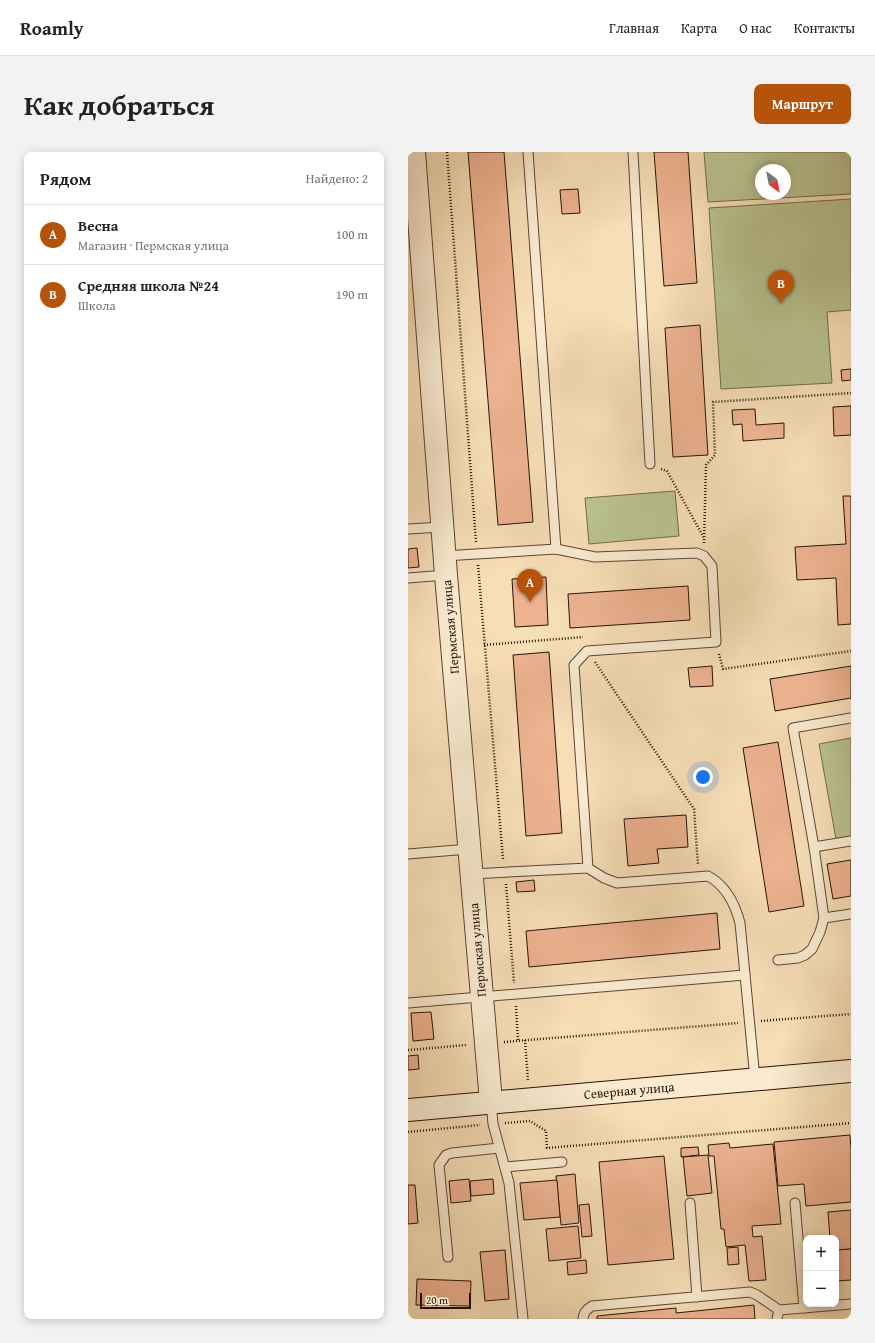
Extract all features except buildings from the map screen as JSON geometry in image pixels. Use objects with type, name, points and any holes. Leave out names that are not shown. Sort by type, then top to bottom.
[{"type":"street","name":"Пермская улица","points":[[412,159],[491,1102]]},
{"type":"street","name":"Северная улица","points":[[408,1110],[851,1071]]},
{"type":"lane","points":[[528,152],[556,549]]},
{"type":"lane","points":[[633,152],[650,464]]},
{"type":"lane","points":[[408,529],[442,527]]},
{"type":"lane","points":[[408,578],[477,554],[556,549],[595,557],[697,553],[704,556],[712,566],[716,642],[587,651],[574,665],[588,868]]},
{"type":"lane","points":[[778,960],[798,958],[805,955],[812,949],[820,932],[824,918],[814,847],[793,728],[851,718]]},
{"type":"lane","points":[[814,847],[851,841]]},
{"type":"lane","points":[[408,851],[469,849]]},
{"type":"lane","points":[[471,874],[588,868],[604,878],[617,883],[708,876],[717,881],[734,906],[740,923],[755,1079]]},
{"type":"lane","points":[[824,918],[851,914]]},
{"type":"lane","points":[[408,1003],[745,975]]},
{"type":"lane","points":[[491,1102],[493,1124],[509,1183],[523,1319]]},
{"type":"lane","points":[[448,1257],[439,1166],[442,1159],[446,1155],[452,1153],[499,1148]]},
{"type":"lane","points":[[505,1168],[562,1162]]},
{"type":"lane","points":[[795,1202],[804,1308]]},
{"type":"lane","points":[[690,1203],[697,1297]]},
{"type":"lane","points":[[583,1319],[587,1309],[592,1306],[750,1292],[757,1295],[778,1315],[804,1308],[851,1304]]},
{"type":"path","points":[[447,152],[477,554],[518,1040]]},
{"type":"path","points":[[704,556],[706,465],[715,455],[712,402],[851,393]]},
{"type":"path","points":[[650,464],[667,471],[704,539]]},
{"type":"path","points":[[581,638],[587,651],[694,809],[699,877]]},
{"type":"path","points":[[716,642],[723,669],[851,651]]},
{"type":"path","points":[[408,1050],[851,1014]]},
{"type":"path","points":[[408,1132],[530,1121],[546,1131],[547,1148],[851,1123]]},
{"type":"green space","points":[[704,152],[851,152],[851,194],[791,197],[791,164],[755,164],[755,199],[708,202]]},
{"type":"green space","points":[[851,199],[851,310],[827,312],[832,383],[721,389],[709,208]]},
{"type":"green space","points":[[675,491],[679,536],[589,544],[585,498]]},
{"type":"green space","points":[[851,738],[851,836],[836,839],[819,744]]},
{"type":"place","name":"Средняя школа №24","points":[[781,303]]},
{"type":"place","name":"Весна","points":[[530,602]]}]
